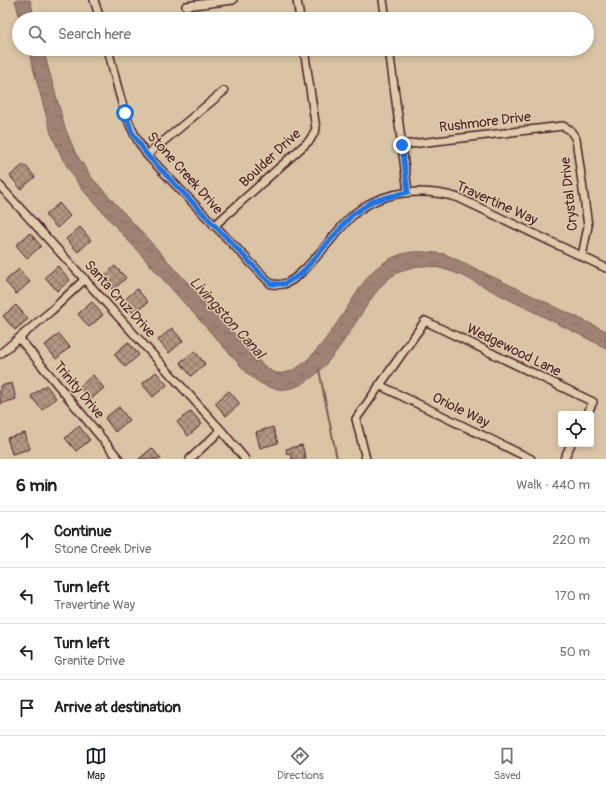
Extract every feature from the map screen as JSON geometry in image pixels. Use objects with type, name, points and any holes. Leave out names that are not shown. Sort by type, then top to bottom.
[{"type":"street","points":[[94,0],[98,12]]},
{"type":"street","points":[[186,6],[233,0]]},
{"type":"street","points":[[297,0],[299,12]]},
{"type":"street","points":[[383,0],[385,12]]},
{"type":"street","name":"Stone Creek Drive","points":[[110,56],[128,122],[132,132],[147,155],[271,284],[284,284]]},
{"type":"street","name":"Boulder Drive","points":[[214,226],[310,140],[316,129],[305,56]]},
{"type":"street","points":[[391,56],[408,192]]},
{"type":"street","points":[[147,155],[224,91]]},
{"type":"street","name":"Rushmore Drive","points":[[402,145],[563,126],[570,130]]},
{"type":"street","name":"Crystal Drive","points":[[570,130],[576,139],[588,226],[582,256]]},
{"type":"street","name":"Santa Cruz Drive","points":[[0,186],[221,430],[245,459]]},
{"type":"street","name":"Travertine Way","points":[[284,284],[301,274],[352,215],[373,201],[408,192],[447,194],[459,198],[606,268]]},
{"type":"street","points":[[0,354],[85,279]]},
{"type":"street","name":"Wedgewood Lane","points":[[379,385],[425,321],[593,402],[588,411]]},
{"type":"street","name":"Trinity Drive","points":[[19,338],[119,459]]},
{"type":"street","points":[[366,459],[356,419],[379,385]]},
{"type":"street","name":"Oriole Way","points":[[379,385],[531,459]]},
{"type":"street","points":[[190,459],[221,430]]},
{"type":"street","points":[[564,459],[570,447]]},
{"type":"water","points":[[15,0],[30,0],[33,12],[18,12]]},
{"type":"water","points":[[30,56],[45,56],[65,128],[76,154],[92,178],[261,363],[273,372],[287,372],[301,365],[315,352],[328,335],[372,272],[391,258],[400,254],[413,252],[445,254],[606,331],[606,348],[466,277],[443,269],[420,266],[401,271],[385,282],[335,353],[320,370],[304,383],[286,389],[263,385],[248,374],[82,189],[63,160],[51,133]]},
{"type":"building","points":[[24,164],[35,177],[21,189],[10,176]]},
{"type":"building","points":[[59,203],[70,216],[57,228],[45,215]]},
{"type":"building","points":[[80,227],[91,240],[78,252],[66,239]]},
{"type":"building","points":[[30,233],[41,246],[27,258],[16,245]]},
{"type":"building","points":[[58,266],[70,280],[57,291],[45,277]]},
{"type":"building","points":[[115,266],[126,278],[113,290],[101,278]]},
{"type":"building","points":[[19,269],[30,282],[16,294],[5,281]]},
{"type":"building","points":[[137,289],[148,302],[134,314],[123,301]]},
{"type":"building","points":[[92,302],[103,315],[89,327],[78,314]]},
{"type":"building","points":[[16,305],[28,319],[15,330],[3,316]]},
{"type":"building","points":[[172,328],[183,341],[169,353],[158,340]]},
{"type":"building","points":[[59,334],[70,347],[56,359],[45,345]]},
{"type":"building","points":[[128,342],[139,355],[125,367],[114,354]]},
{"type":"building","points":[[195,351],[205,364],[191,376],[180,362]]},
{"type":"building","points":[[156,372],[167,385],[153,397],[142,384]]},
{"type":"building","points":[[93,375],[104,388],[90,400],[79,387]]},
{"type":"building","points":[[12,383],[16,399],[0,404],[0,386]]},
{"type":"building","points":[[46,385],[56,398],[42,410],[31,396]]},
{"type":"building","points":[[229,391],[240,404],[226,416],[215,403]]},
{"type":"building","points":[[119,407],[129,420],[115,432],[105,418]]},
{"type":"building","points":[[191,411],[202,424],[188,436],[177,422]]},
{"type":"building","points":[[79,426],[90,440],[76,451],[65,438]]},
{"type":"building","points":[[273,427],[278,443],[260,448],[256,432]]},
{"type":"building","points":[[25,433],[30,449],[12,454],[7,438]]},
{"type":"building","points":[[302,445],[306,459],[292,459],[291,453],[287,454],[286,449]]},
{"type":"building","points":[[152,448],[161,459],[139,459],[146,453]]},
{"type":"waterway","points":[[319,370],[337,459]]},
{"type":"route","points":[[125,113],[132,132],[147,155],[271,284],[284,284],[301,274],[352,215],[373,201],[408,192],[402,145]]},
{"type":"water label","name":"Livingston Canal","points":[[227,318]]}]
